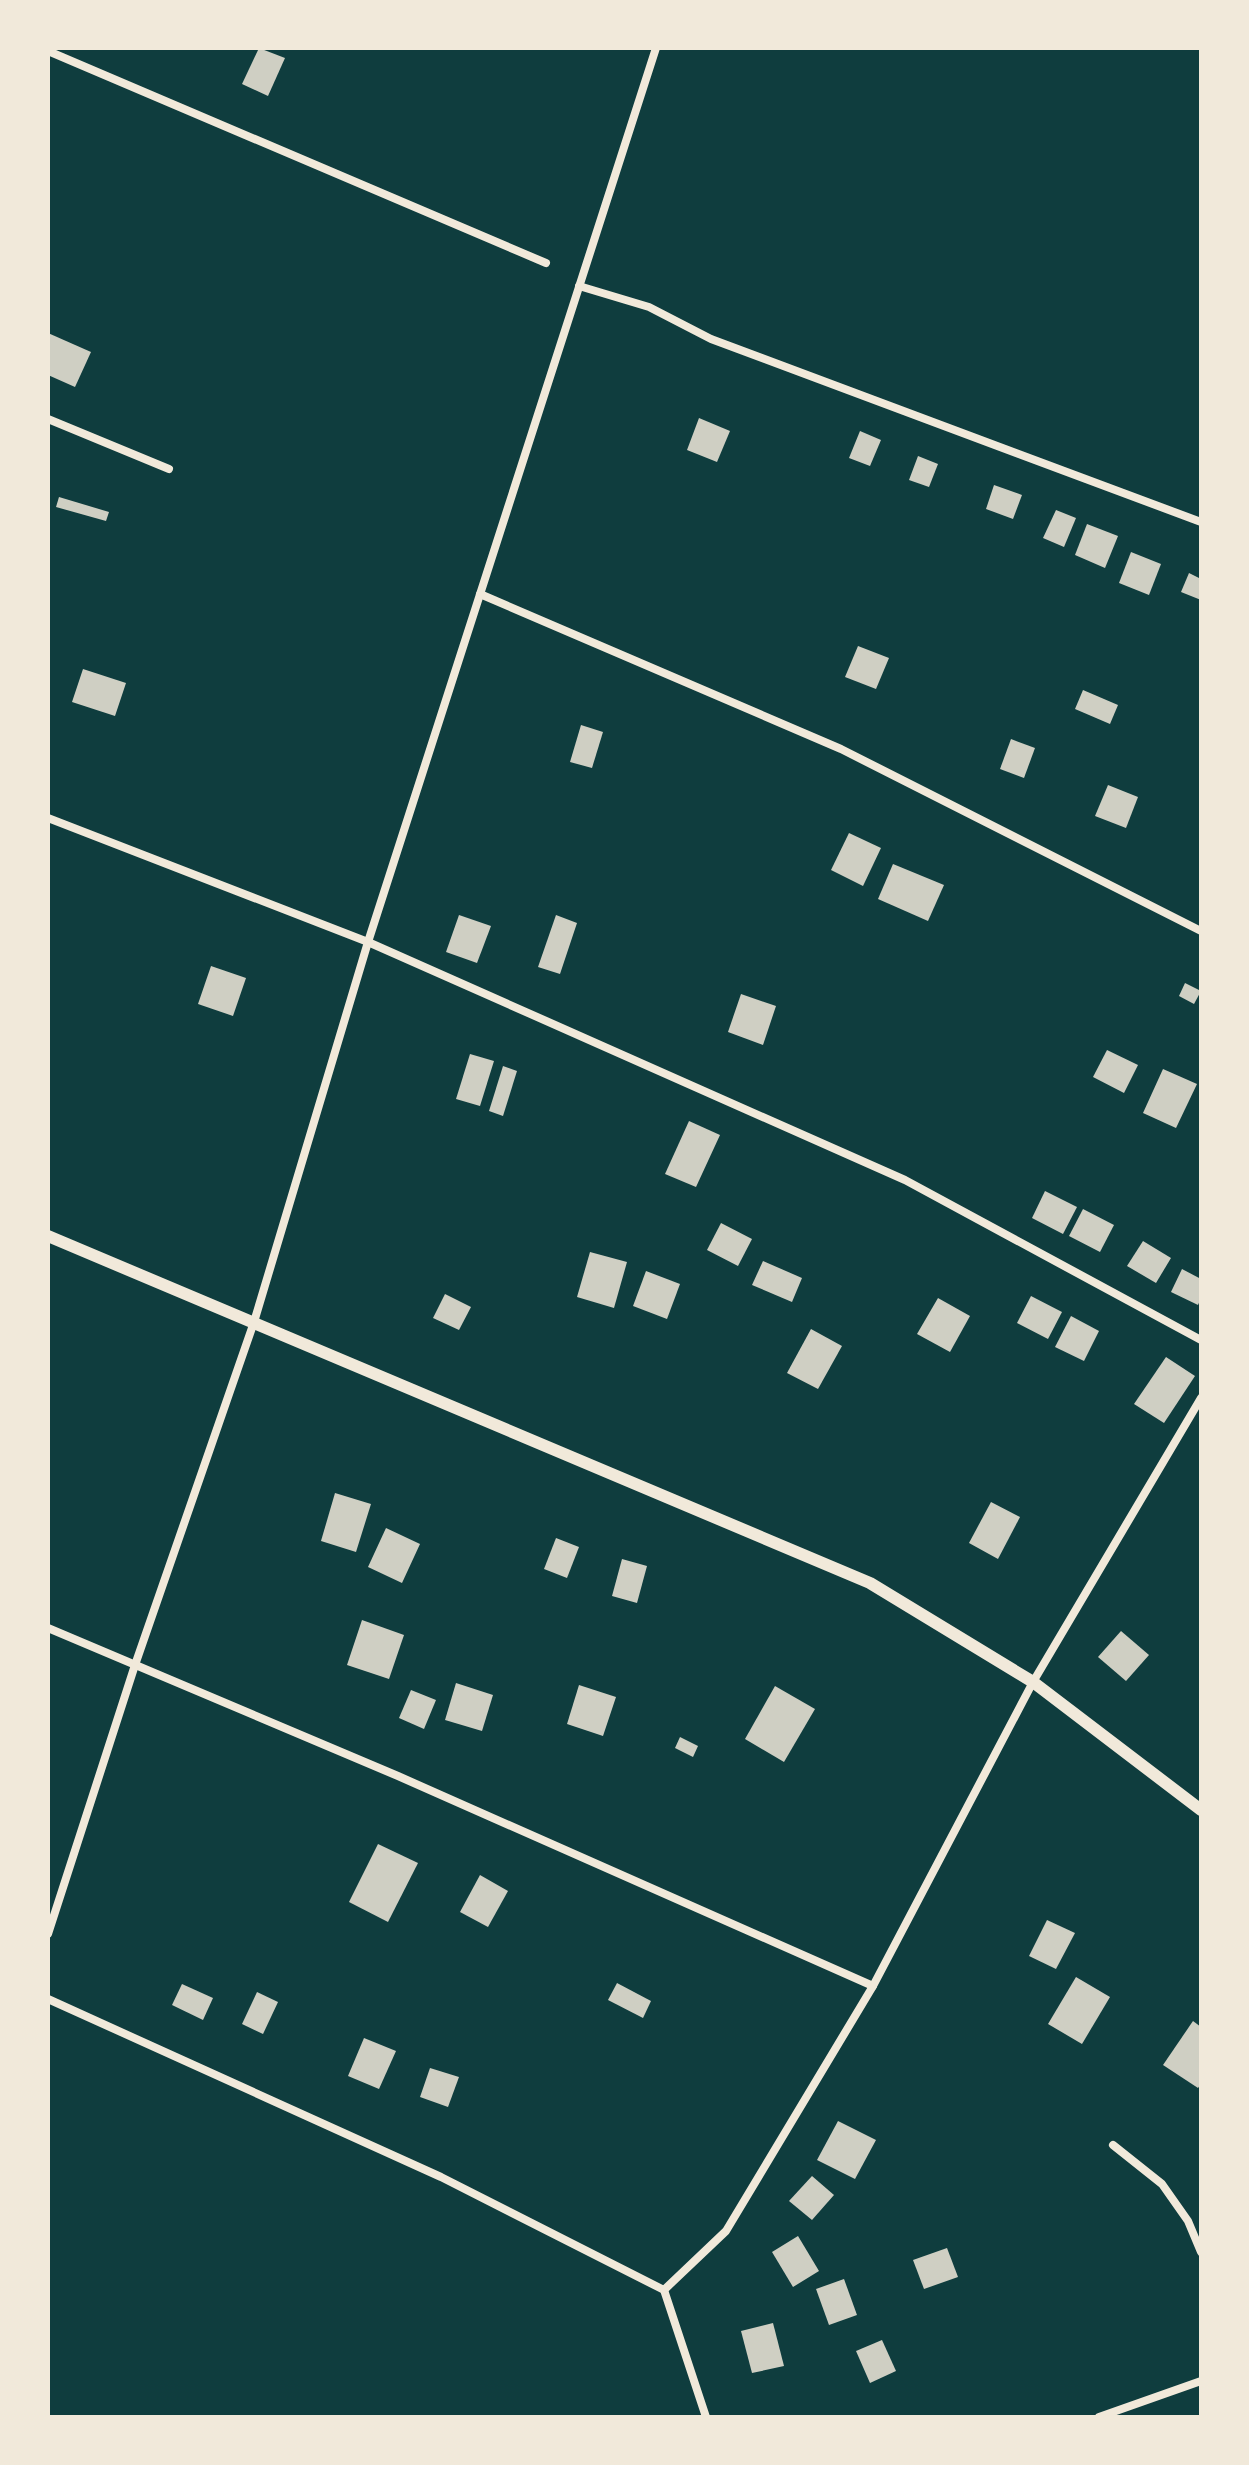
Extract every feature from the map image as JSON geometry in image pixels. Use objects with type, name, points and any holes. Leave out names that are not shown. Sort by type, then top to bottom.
[{"type":"street","points":[[48,1934],[135,1665],[254,1322],[368,942],[656,48]]},
{"type":"street","points":[[48,51],[546,263]]},
{"type":"street","points":[[579,286],[649,307],[711,339],[1201,522]]},
{"type":"street","points":[[48,419],[169,469]]},
{"type":"street","points":[[480,594],[841,749],[1201,931]]},
{"type":"street","points":[[48,818],[368,942],[905,1180],[1201,1340]]},
{"type":"street","points":[[48,1236],[870,1583],[1033,1682],[1201,1810]]},
{"type":"street","points":[[664,2290],[726,2231],[873,1986],[1033,1682],[1201,1398]]},
{"type":"street","points":[[48,1628],[398,1776],[873,1986]]},
{"type":"street","points":[[48,1999],[441,2177],[664,2290],[706,2417]]},
{"type":"street","points":[[1113,2145],[1162,2184],[1188,2221],[1201,2252]]},
{"type":"street","points":[[1099,2417],[1201,2381]]},
{"type":"building","points":[[259,48],[285,58],[268,96],[242,84]]},
{"type":"building","points":[[48,333],[91,352],[75,387],[48,375]]},
{"type":"building","points":[[699,418],[730,431],[717,462],[687,450]]},
{"type":"building","points":[[860,431],[881,440],[870,466],[849,458]]},
{"type":"building","points":[[918,456],[938,464],[929,487],[909,480]]},
{"type":"building","points":[[994,485],[1022,495],[1013,519],[986,509]]},
{"type":"building","points":[[59,497],[109,512],[106,521],[56,507]]},
{"type":"building","points":[[1056,510],[1076,518],[1064,547],[1043,538]]},
{"type":"building","points":[[1087,524],[1118,536],[1105,568],[1075,555]]},
{"type":"building","points":[[1131,552],[1161,564],[1149,595],[1119,583]]},
{"type":"building","points":[[1189,573],[1201,579],[1201,600],[1181,592]]},
{"type":"building","points":[[858,646],[889,658],[876,689],[845,677]]},
{"type":"building","points":[[83,669],[126,683],[115,716],[72,702]]},
{"type":"building","points":[[1083,690],[1118,705],[1110,724],[1075,709]]},
{"type":"building","points":[[581,725],[603,732],[592,768],[570,762]]},
{"type":"building","points":[[1011,739],[1035,748],[1024,778],[1000,769]]},
{"type":"building","points":[[1108,785],[1138,797],[1126,828],[1095,816]]},
{"type":"building","points":[[849,833],[881,848],[863,886],[831,870]]},
{"type":"building","points":[[893,864],[944,885],[928,921],[878,899]]},
{"type":"building","points":[[459,915],[491,926],[477,963],[446,952]]},
{"type":"building","points":[[556,915],[577,923],[560,974],[538,967]]},
{"type":"building","points":[[211,966],[246,978],[233,1016],[198,1004]]},
{"type":"building","points":[[1185,983],[1201,991],[1194,1004],[1179,996]]},
{"type":"building","points":[[741,994],[776,1006],[763,1045],[728,1032]]},
{"type":"building","points":[[1107,1050],[1138,1065],[1124,1093],[1093,1077]]},
{"type":"building","points":[[470,1054],[494,1061],[480,1106],[456,1099]]},
{"type":"building","points":[[503,1066],[517,1071],[503,1116],[489,1111]]},
{"type":"building","points":[[1163,1069],[1197,1084],[1176,1128],[1143,1113]]},
{"type":"building","points":[[689,1121],[720,1135],[696,1187],[665,1174]]},
{"type":"building","points":[[1045,1191],[1077,1207],[1063,1234],[1032,1218]]},
{"type":"building","points":[[1083,1209],[1114,1225],[1100,1252],[1069,1236]]},
{"type":"building","points":[[721,1223],[752,1239],[738,1266],[707,1250]]},
{"type":"building","points":[[1143,1241],[1171,1258],[1156,1283],[1127,1266]]},
{"type":"building","points":[[590,1252],[627,1262],[614,1308],[577,1297]]},
{"type":"building","points":[[763,1261],[802,1278],[792,1302],[752,1285]]},
{"type":"building","points":[[1182,1269],[1201,1279],[1198,1305],[1171,1292]]},
{"type":"building","points":[[646,1271],[680,1284],[667,1319],[633,1306]]},
{"type":"building","points":[[445,1294],[471,1307],[459,1330],[433,1318]]},
{"type":"building","points":[[1031,1296],[1062,1312],[1048,1339],[1017,1323]]},
{"type":"building","points":[[938,1298],[970,1316],[950,1352],[917,1334]]},
{"type":"building","points":[[1071,1316],[1099,1331],[1084,1361],[1055,1347]]},
{"type":"building","points":[[811,1329],[842,1346],[818,1389],[787,1373]]},
{"type":"building","points":[[1166,1357],[1195,1376],[1164,1423],[1134,1404]]},
{"type":"building","points":[[335,1493],[371,1504],[356,1552],[321,1541]]},
{"type":"building","points":[[991,1502],[1020,1517],[998,1559],[969,1543]]},
{"type":"building","points":[[386,1528],[420,1544],[402,1583],[368,1567]]},
{"type":"building","points":[[556,1538],[579,1547],[567,1578],[544,1569]]},
{"type":"building","points":[[622,1559],[647,1566],[637,1603],[612,1596]]},
{"type":"building","points":[[362,1620],[404,1635],[389,1679],[347,1665]]},
{"type":"building","points":[[1121,1631],[1149,1655],[1126,1681],[1098,1657]]},
{"type":"building","points":[[456,1683],[493,1695],[482,1731],[445,1720]]},
{"type":"building","points":[[579,1685],[616,1697],[603,1736],[567,1724]]},
{"type":"building","points":[[775,1686],[815,1709],[784,1762],[745,1739]]},
{"type":"building","points":[[411,1690],[436,1700],[424,1729],[399,1718]]},
{"type":"building","points":[[680,1737],[698,1746],[693,1757],[675,1748]]},
{"type":"building","points":[[378,1844],[418,1863],[388,1922],[349,1902]]},
{"type":"building","points":[[480,1875],[508,1891],[488,1927],[460,1912]]},
{"type":"building","points":[[1047,1920],[1075,1933],[1056,1969],[1029,1956]]},
{"type":"building","points":[[1076,1977],[1110,1997],[1082,2044],[1048,2024]]},
{"type":"building","points":[[617,1983],[651,2001],[643,2018],[608,2000]]},
{"type":"building","points":[[182,1984],[213,1998],[203,2020],[172,2005]]},
{"type":"building","points":[[257,1992],[278,2002],[263,2034],[242,2024]]},
{"type":"building","points":[[1193,2021],[1201,2027],[1201,2084],[1198,2088],[1163,2065]]},
{"type":"building","points":[[364,2038],[396,2051],[379,2089],[348,2076]]},
{"type":"building","points":[[430,2068],[459,2077],[448,2107],[420,2097]]},
{"type":"building","points":[[838,2121],[876,2140],[855,2179],[817,2160]]},
{"type":"building","points":[[812,2176],[834,2195],[812,2220],[789,2201]]},
{"type":"building","points":[[798,2236],[819,2271],[793,2287],[772,2252]]},
{"type":"building","points":[[947,2248],[958,2277],[924,2289],[913,2260]]},
{"type":"building","points":[[844,2279],[857,2315],[829,2325],[816,2289]]},
{"type":"building","points":[[773,2323],[784,2366],[752,2373],[741,2331]]},
{"type":"building","points":[[882,2340],[896,2371],[870,2383],[856,2351]]}]
